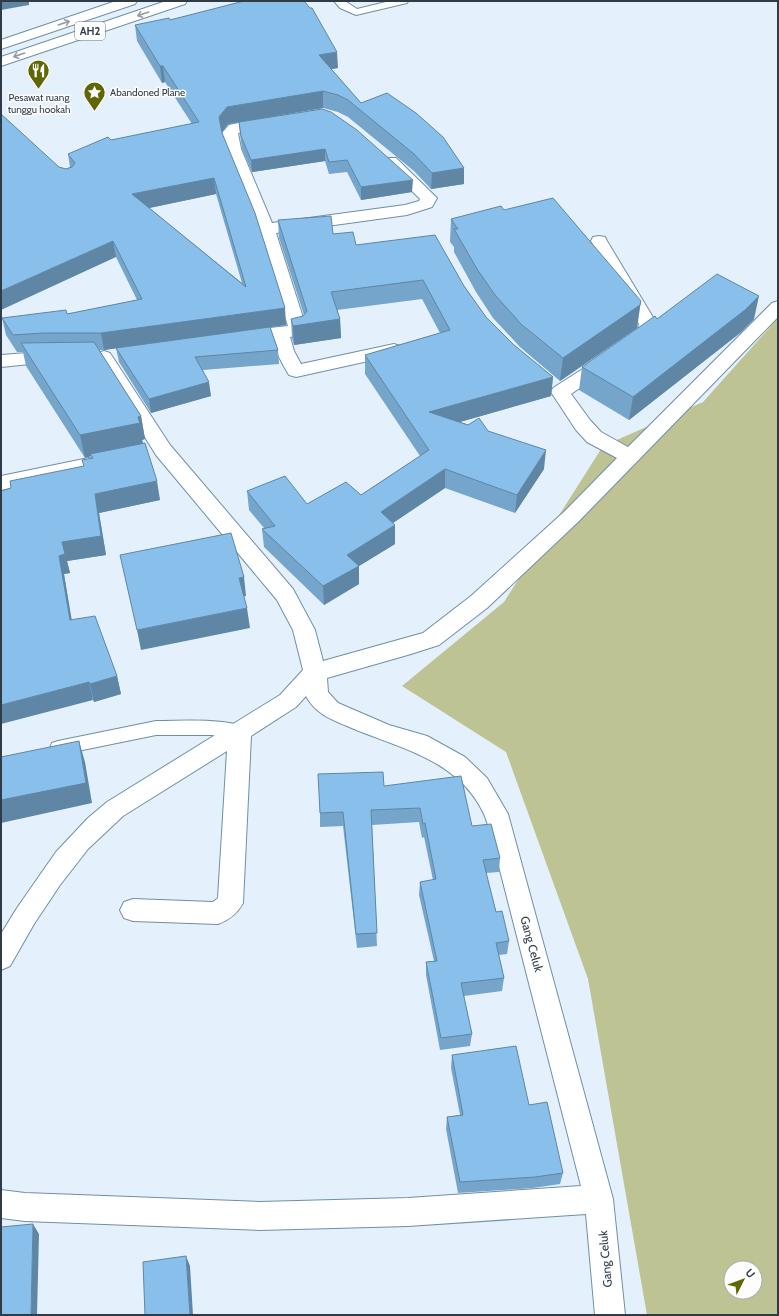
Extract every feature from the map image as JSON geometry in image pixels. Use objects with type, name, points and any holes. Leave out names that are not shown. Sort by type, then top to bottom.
[{"type":"main road","name":"AH2","points":[[1,62],[180,1]]},
{"type":"main road","name":"AH2","points":[[1,44],[123,2]]},
{"type":"main road","points":[[227,339],[298,330],[266,229],[233,149],[230,133],[234,128],[280,120]]},
{"type":"main road","points":[[266,229],[407,210],[426,204],[428,196],[378,151]]},
{"type":"main road","points":[[598,241],[648,324],[647,331],[640,338],[555,388],[594,437],[631,457]]},
{"type":"main road","points":[[1,958],[26,912],[58,866],[91,829],[115,809],[288,701],[315,672],[411,646],[431,639],[479,602],[572,516],[778,307]]},
{"type":"main road","points":[[280,332],[285,351],[296,371],[399,349]]},
{"type":"main road","name":"Gang Celuk","points":[[106,356],[147,453],[285,594],[304,630],[315,672],[317,695],[330,709],[383,732],[419,743],[457,764],[479,785],[496,814],[600,1199],[610,1315]]},
{"type":"main road","points":[[1,361],[69,357]]},
{"type":"main road","points":[[1,483],[147,453]]},
{"type":"main road","points":[[132,910],[218,913],[230,903],[240,732]]},
{"type":"main road","points":[[1,1204],[25,1207],[260,1216],[408,1212],[600,1199]]},
{"type":"lane","points":[[339,1],[344,6],[356,12],[403,1]]},
{"type":"lane","points":[[40,752],[156,728],[212,728],[240,732]]},
{"type":"green space","points":[[778,318],[778,1315],[647,1315],[588,979],[506,752],[402,686],[504,602],[603,446],[703,402]]},
{"type":"building","points":[[244,1],[304,1],[310,8],[312,8],[337,52],[319,55],[361,103],[387,93],[416,113],[443,137],[464,168],[432,173],[414,154],[348,100],[338,95],[323,91],[227,107],[219,117],[222,133],[255,213],[285,308],[101,333],[43,333],[13,335],[2,318],[66,310],[67,314],[142,299],[113,241],[1,291],[1,114],[59,167],[66,169],[72,167],[75,163],[68,154],[108,137],[111,140],[199,122],[163,66],[160,66],[135,25],[169,18],[170,20]],"holes":[[[214,178],[246,287],[132,194]]]},
{"type":"building","points":[[322,109],[331,112],[357,130],[413,180],[361,187],[347,160],[329,162],[325,149],[251,160],[241,136],[239,122]]},
{"type":"building","points":[[553,198],[641,301],[640,305],[563,358],[522,325],[495,295],[477,269],[454,229],[458,229],[451,219],[501,206],[504,210]]},
{"type":"building","points":[[331,216],[333,234],[353,232],[356,245],[435,235],[464,286],[486,317],[514,345],[553,377],[429,412],[468,425],[479,418],[488,431],[546,450],[517,495],[445,469],[381,512],[395,525],[347,555],[359,566],[323,586],[262,529],[275,526],[247,491],[285,476],[307,504],[346,482],[361,495],[429,450],[365,355],[450,330],[423,280],[331,292],[340,319],[293,326],[291,319],[303,316],[307,311],[278,220]]},
{"type":"building","points":[[717,274],[759,296],[745,310],[633,397],[582,367],[655,316],[657,319]]},
{"type":"building","points":[[270,327],[278,350],[195,357],[209,382],[149,399],[116,348]]},
{"type":"building","points":[[94,342],[141,416],[138,417],[140,423],[80,435],[21,343]]},
{"type":"building","points":[[145,443],[157,481],[95,494],[101,536],[62,542],[65,554],[59,556],[70,620],[95,616],[117,676],[90,684],[89,682],[1,705],[1,491],[11,488],[10,481],[84,466],[82,460],[93,458],[90,454]]},
{"type":"building","points":[[231,533],[244,577],[239,578],[247,608],[137,630],[120,555]]},
{"type":"building","points":[[79,741],[86,783],[1,800],[1,757]]},
{"type":"building","points":[[383,772],[384,786],[461,776],[472,826],[491,824],[500,858],[483,860],[496,912],[502,911],[509,941],[496,943],[504,978],[461,983],[472,1034],[441,1038],[426,962],[437,961],[420,882],[436,879],[425,823],[423,824],[420,808],[371,810],[377,933],[356,934],[343,812],[320,813],[318,774]]},
{"type":"building","points":[[516,1046],[529,1105],[547,1102],[563,1173],[535,1177],[460,1182],[447,1117],[463,1115],[452,1055]]},
{"type":"building","points":[[33,1224],[31,1315],[1,1315],[1,1227]]},
{"type":"building","points":[[186,1256],[190,1315],[145,1315],[143,1262]]},
{"type":"place","name":"Pesawat ruang tunggu hookah","points":[[39,90]]},
{"type":"place","name":"Abandoned Plane","points":[[95,112]]}]
